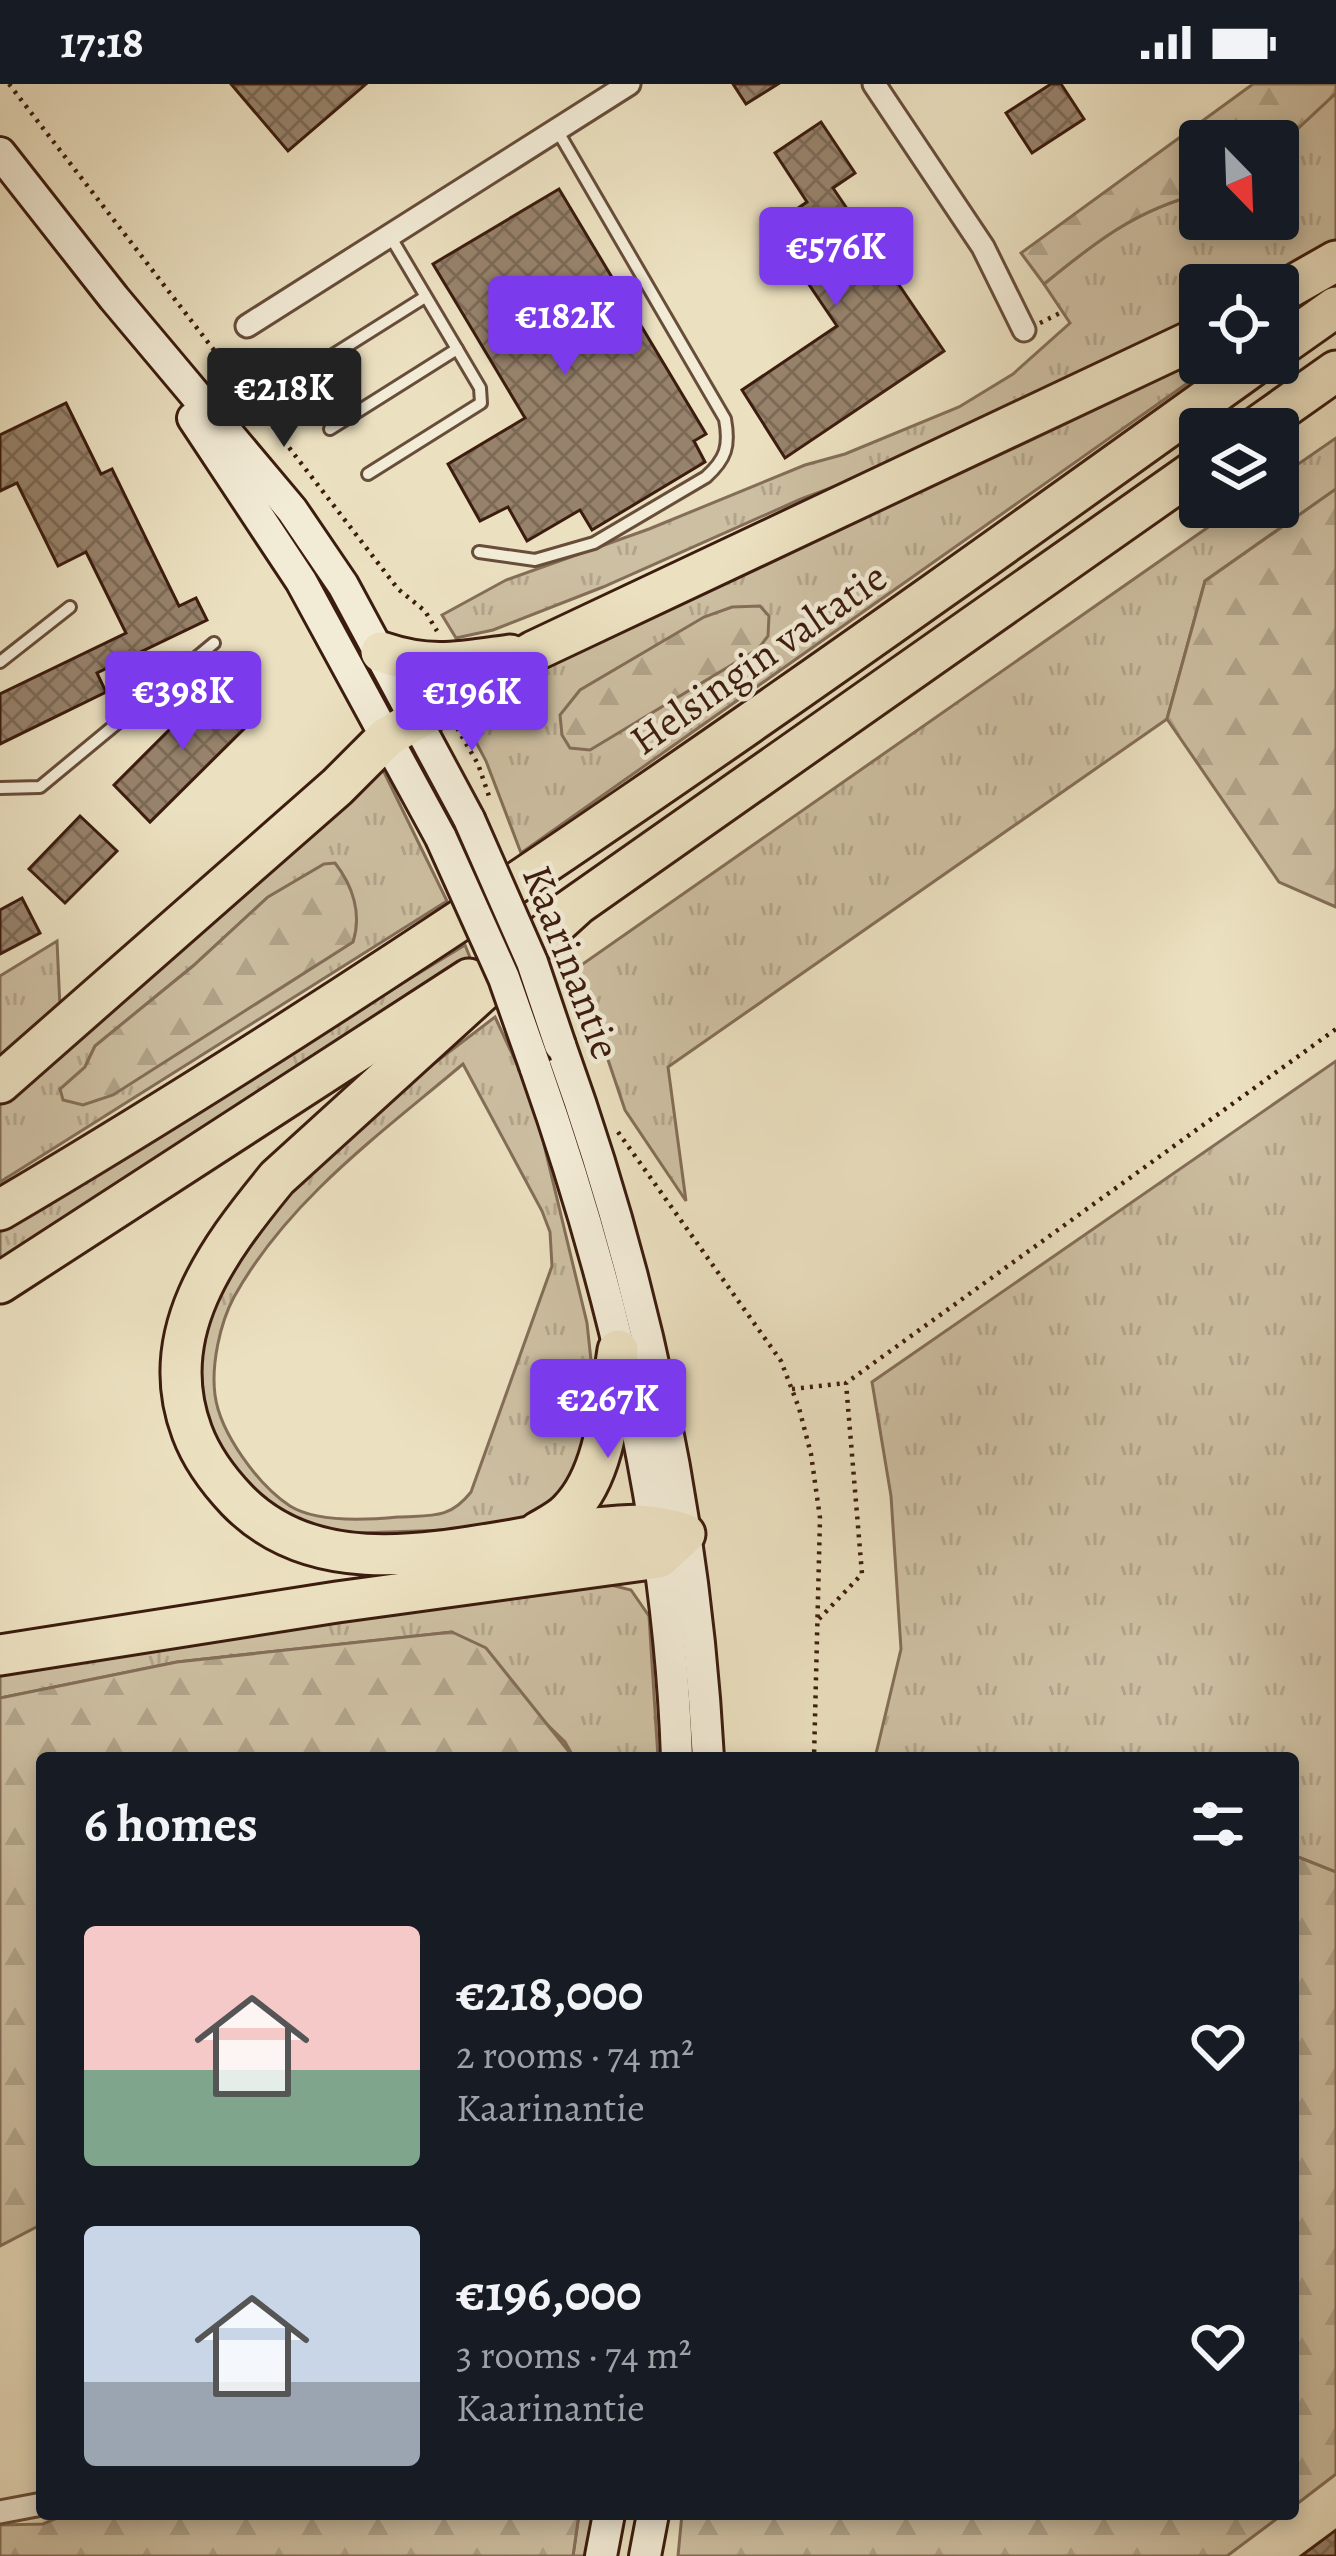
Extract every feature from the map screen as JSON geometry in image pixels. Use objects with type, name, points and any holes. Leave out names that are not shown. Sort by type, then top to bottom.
[{"type":"highway","points":[[1299,282],[1336,261]]},
{"type":"highway","points":[[1299,333],[1336,307]]},
{"type":"highway","points":[[0,1083],[337,787],[421,706],[1179,347]]},
{"type":"highway","points":[[1284,408],[1336,371]]},
{"type":"highway","name":"Helsingin valtatie","points":[[0,1210],[309,1018],[532,872],[1228,384]]},
{"type":"highway","points":[[0,1283],[575,908],[1179,482]]},
{"type":"highway","points":[[381,652],[414,663],[421,706]]},
{"type":"highway","points":[[575,908],[277,1178],[212,1262],[188,1317],[179,1375],[183,1406],[203,1458],[225,1488],[274,1532],[304,1545],[370,1554],[448,1549],[533,1534],[666,1538]]},
{"type":"highway","points":[[533,1534],[567,1515],[594,1467],[618,1351]]},
{"type":"highway","points":[[0,1655],[666,1538]]},
{"type":"main road","name":"Kaarinantie","points":[[0,153],[292,510],[381,652],[421,706],[480,812],[623,1237],[653,1356],[677,1752]]},
{"type":"main road","name":"Kaarinantie","points":[[114,298],[301,581],[421,706],[441,838],[504,978],[591,1242],[705,1693],[708,1752]]},
{"type":"main road","points":[[601,2556],[608,2520]]},
{"type":"main road","points":[[645,2556],[651,2520]]},
{"type":"street","points":[[247,326],[557,130],[603,91],[629,84]]},
{"type":"street","points":[[874,84],[983,247],[1024,330]]},
{"type":"street","points":[[0,2512],[36,2505]]},
{"type":"lane","points":[[479,552],[535,560],[594,543],[706,477],[722,463],[729,441],[724,419],[557,130]]},
{"type":"lane","points":[[368,474],[481,403],[480,388],[390,236]]},
{"type":"lane","points":[[290,382],[425,297]]},
{"type":"lane","points":[[329,428],[458,349]]},
{"type":"lane","points":[[0,662],[70,607]]},
{"type":"lane","points":[[0,788],[40,787],[214,643]]},
{"type":"path","points":[[9,84],[398,589],[431,619],[439,642],[421,706],[478,764],[480,812]]},
{"type":"path","points":[[792,1389],[846,1383],[1336,1029]]},
{"type":"path","points":[[606,1115],[782,1361],[792,1389],[811,1454],[820,1518],[814,1752]]},
{"type":"path","points":[[819,1619],[862,1574],[846,1383]]},
{"type":"green space","points":[[1253,84],[1336,84],[1336,93],[1299,127],[1299,120],[1204,120]]},
{"type":"green space","points":[[1336,93],[1336,246],[1299,267],[1179,264],[1179,332],[941,447],[801,499],[493,630],[456,638],[442,615],[506,580],[959,407],[1013,374],[1070,323],[1044,284],[1117,229],[1156,209],[1179,199],[1179,240],[1299,240],[1299,127]]},
{"type":"green space","points":[[1179,138],[1179,199],[1099,241],[1044,284],[1021,253]]},
{"type":"green space","points":[[1179,359],[1179,384],[1186,384],[521,853],[486,761],[457,706]]},
{"type":"green space","points":[[1336,438],[1336,489],[1299,515],[1299,464]]},
{"type":"green space","points":[[1336,489],[1336,907],[1279,882],[1167,719],[1205,581],[1280,528],[1299,528],[1299,515]]},
{"type":"green space","points":[[1207,528],[1280,528],[1205,581],[1167,719],[668,1067],[686,1201],[625,1110],[577,968]]},
{"type":"green space","points":[[760,606],[769,616],[768,636],[758,649],[590,750],[570,748],[562,735],[560,715],[580,690],[704,617],[732,607]]},
{"type":"green space","points":[[383,770],[447,901],[0,1182],[0,1100]],"holes":[[[268,897],[85,1067],[95,1046]]]},
{"type":"green space","points":[[335,863],[354,901],[353,942],[113,1095],[83,1105],[63,1100],[60,1089],[85,1067],[95,1046],[268,897],[324,864]]},
{"type":"green space","points":[[57,941],[60,1008],[0,1061],[0,976]]},
{"type":"green space","points":[[465,945],[471,960],[0,1260],[0,1229]]},
{"type":"green space","points":[[495,1017],[533,1099],[587,1323],[593,1379],[591,1417],[572,1481],[553,1503],[502,1528],[332,1534],[277,1515],[219,1462],[195,1377],[206,1311],[255,1228],[357,1122]],"holes":[[[463,1064],[550,1232],[552,1266],[471,1492],[463,1501],[430,1516],[342,1519],[301,1511],[265,1485],[242,1457],[218,1410],[216,1358],[234,1297],[308,1199]]]},
{"type":"green space","points":[[1336,1061],[1336,1872],[1299,1857],[1299,1752],[876,1752],[901,1649],[891,1496],[872,1382]]},
{"type":"green space","points":[[611,1585],[631,1590],[649,1616],[658,1752],[571,1752],[452,1632],[177,1662],[0,1698],[0,1674],[332,1619]]},
{"type":"green space","points":[[452,1632],[486,1648],[569,1752],[36,1752],[36,2227],[0,2246],[0,1698],[177,1662]]},
{"type":"green space","points":[[1299,1857],[1336,1872],[1336,2474],[1299,2502]]},
{"type":"green space","points":[[52,2520],[578,2520],[573,2556],[0,2556],[0,2525]]},
{"type":"green space","points":[[578,2520],[595,2520],[590,2556],[573,2556]]},
{"type":"green space","points":[[681,2520],[1275,2520],[1227,2556],[678,2556]]},
{"type":"building","points":[[231,84],[366,84],[288,151]]},
{"type":"building","points":[[733,84],[778,84],[746,104]]},
{"type":"building","points":[[1051,84],[1061,84],[1084,119],[1032,153],[1006,113]]},
{"type":"building","points":[[821,122],[855,173],[833,188],[944,351],[785,458],[742,390],[837,326],[770,227],[807,202],[775,153]]},
{"type":"building","points":[[559,189],[706,434],[694,441],[705,462],[592,530],[580,510],[527,541],[508,507],[480,521],[448,464],[525,418],[433,264]]},
{"type":"building","points":[[66,403],[101,474],[112,469],[179,606],[196,598],[207,620],[97,673],[106,692],[0,744],[0,694],[126,633],[86,552],[58,566],[17,483],[0,491],[0,435]]},
{"type":"building","points":[[215,684],[252,721],[150,822],[114,785]]},
{"type":"building","points":[[80,816],[117,851],[65,903],[29,869]]},
{"type":"building","points":[[22,898],[40,933],[0,954],[0,910]]},
{"type":"building","points":[[1336,2530],[1336,2556],[1301,2556]]}]
